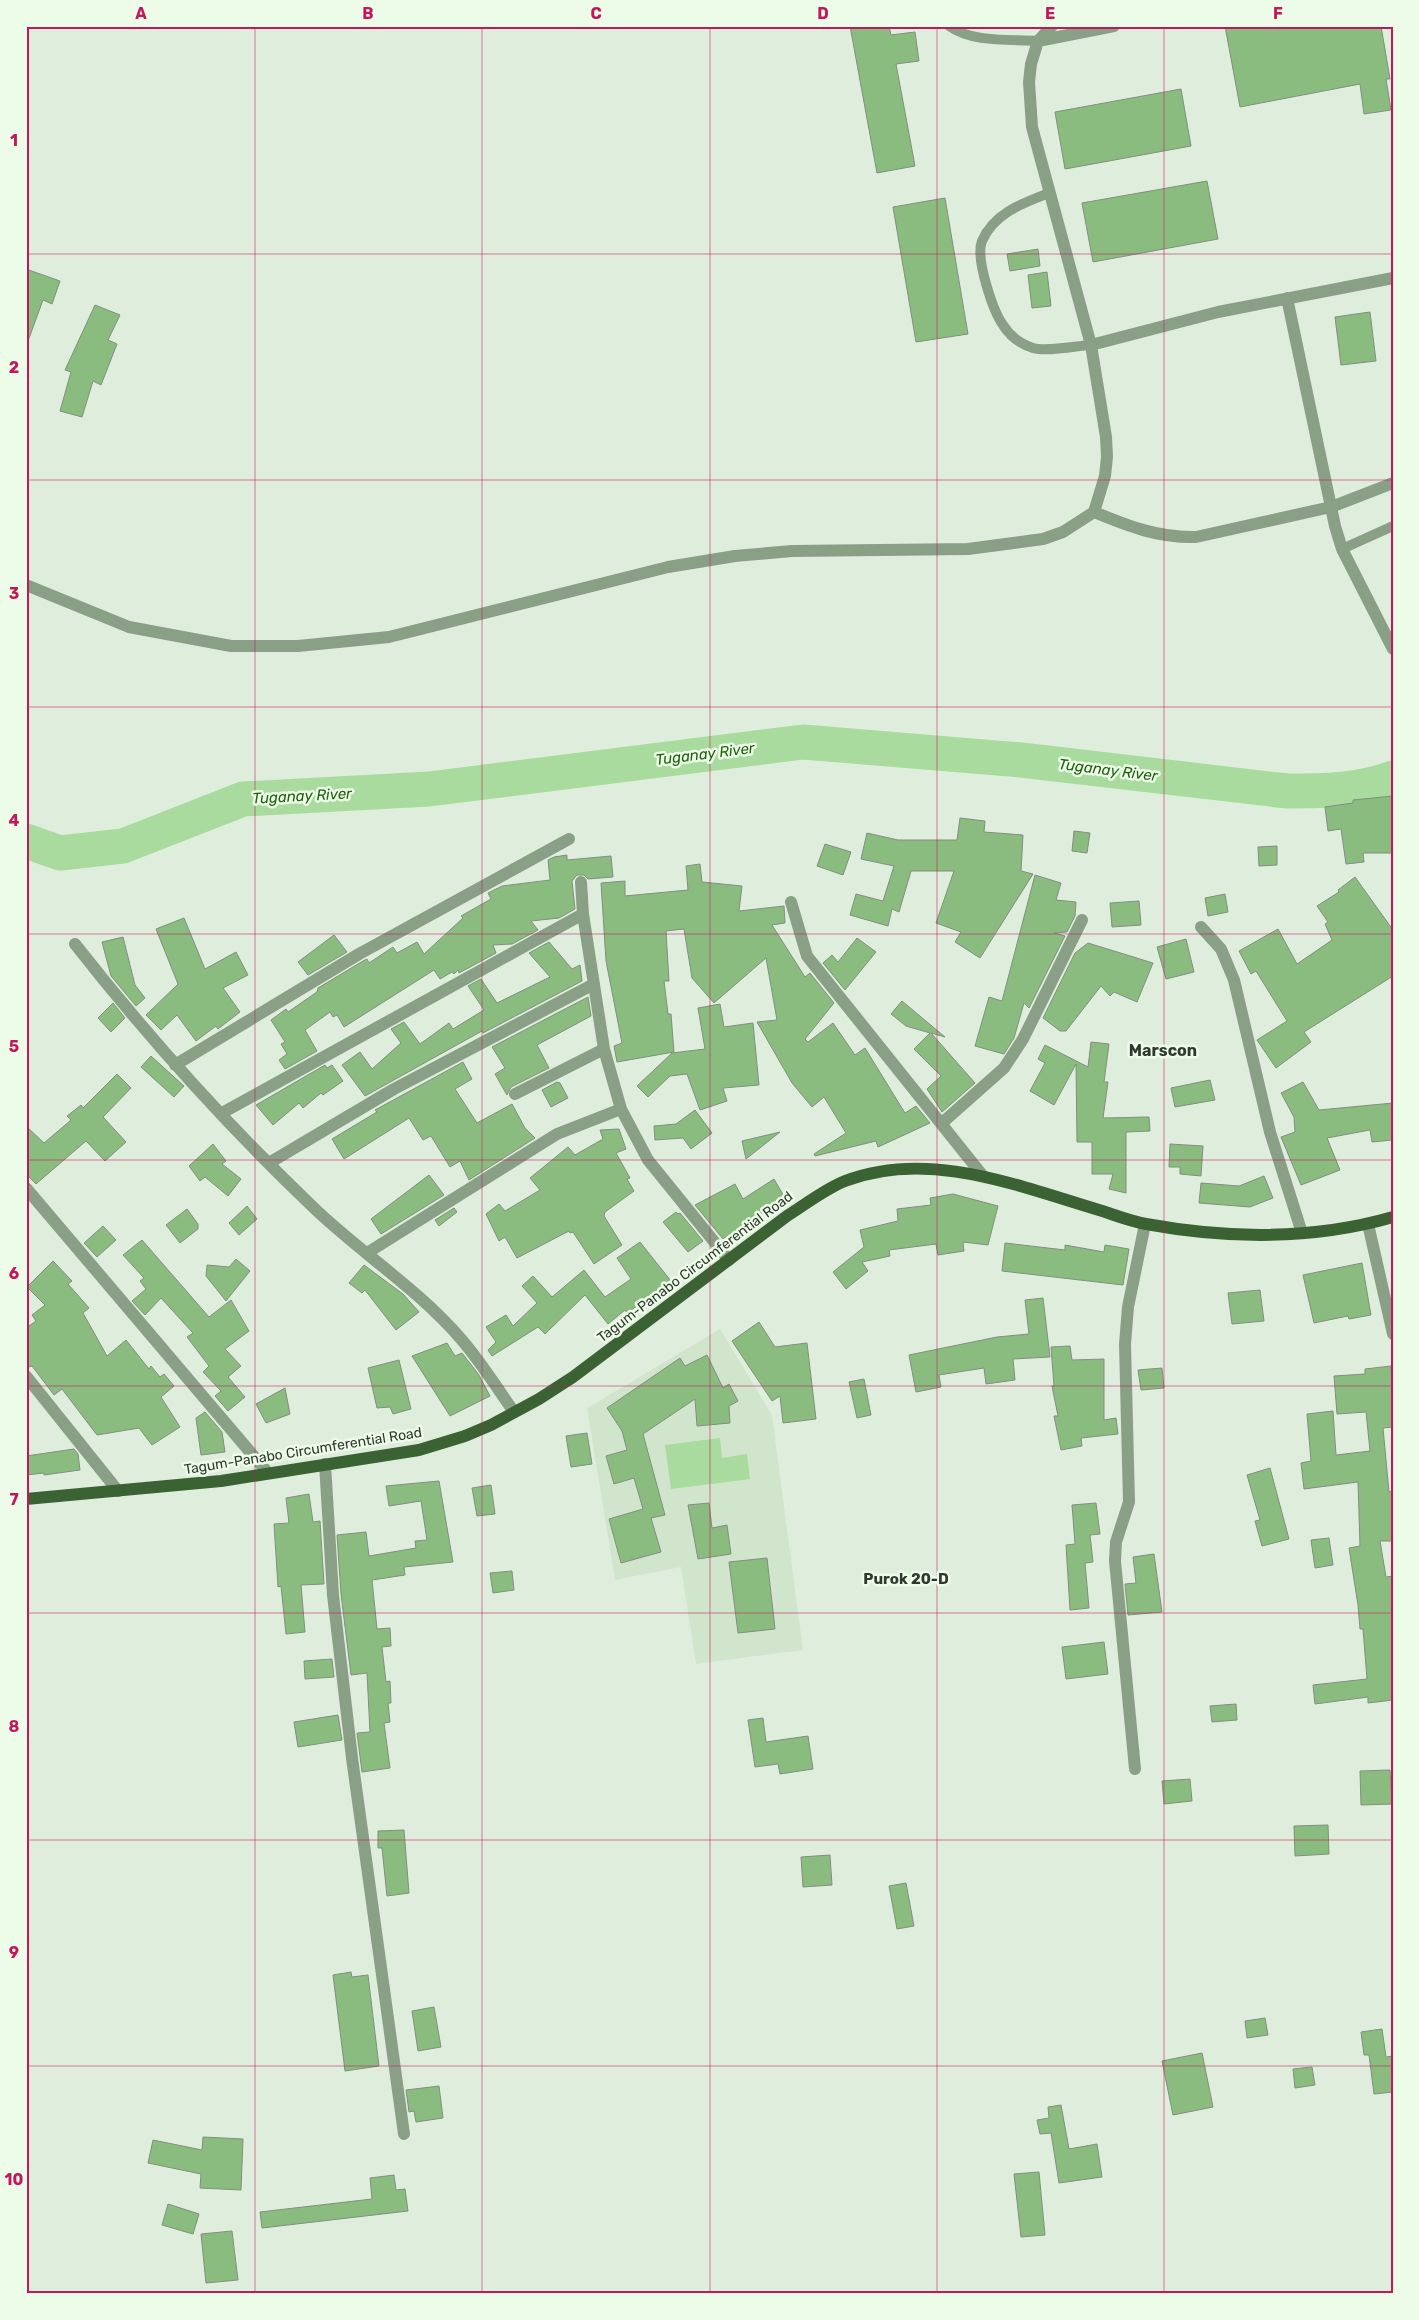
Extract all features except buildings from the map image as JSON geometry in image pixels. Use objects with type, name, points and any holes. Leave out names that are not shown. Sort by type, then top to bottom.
[{"type":"main road","name":"Tagum-Panabo Circumferential Road","points":[[26,1499],[222,1481],[419,1450],[465,1436],[514,1412],[572,1378],[787,1216],[845,1182],[878,1173],[908,1169],[983,1176],[1145,1224],[1220,1234],[1255,1236],[1302,1233],[1368,1224],[1393,1217]]},
{"type":"street","points":[[26,585],[129,627],[230,646],[298,646],[389,637],[668,566],[735,556],[792,552],[968,549],[1025,542],[1063,532],[1094,512],[1105,476],[1107,457],[1106,437],[1091,346],[1032,127],[1030,106],[1031,64],[1038,41],[1052,26]]},
{"type":"street","points":[[1038,41],[1114,26]]},
{"type":"street","points":[[1091,346],[1218,312],[1393,278]]},
{"type":"street","points":[[1287,298],[1331,507],[1342,549],[1393,649]]},
{"type":"street","points":[[1094,512],[1151,534],[1186,538],[1232,530],[1331,507],[1393,483]]},
{"type":"street","points":[[174,1065],[359,954],[569,839]]},
{"type":"street","points":[[581,882],[583,914],[604,1050],[620,1108],[648,1160],[729,1260]]},
{"type":"street","points":[[792,902],[807,956],[983,1176]]},
{"type":"street","points":[[222,1113],[583,914]]},
{"type":"street","points":[[942,1123],[1004,1068],[1023,1039],[1082,920]]},
{"type":"street","points":[[1201,927],[1221,949],[1234,980],[1270,1132],[1302,1233]]},
{"type":"street","points":[[75,944],[174,1065],[269,1163],[315,1209],[418,1296],[461,1338],[514,1412]]},
{"type":"street","points":[[269,1163],[394,1089],[594,984]]},
{"type":"street","points":[[515,1094],[604,1050]]},
{"type":"street","points":[[367,1253],[557,1134],[620,1108]]},
{"type":"street","points":[[26,1188],[268,1473]]},
{"type":"street","points":[[1135,1769],[1116,1561],[1116,1542],[1129,1502],[1125,1344],[1128,1307],[1145,1224]]},
{"type":"street","points":[[1368,1224],[1393,1334]]},
{"type":"street","points":[[26,1376],[118,1491]]},
{"type":"street","points":[[325,1464],[332,1595],[404,2134]]},
{"type":"lane","points":[[949,26],[960,34],[980,38],[1038,41]]},
{"type":"lane","points":[[1049,192],[1015,207],[996,220],[981,242],[981,272],[1002,324],[1018,342],[1035,348],[1091,346]]},
{"type":"lane","points":[[1342,549],[1393,526]]},
{"type":"shaded area","points":[[720,1329],[772,1415],[803,1650],[696,1664],[681,1567],[615,1580],[587,1408]]},
{"type":"shaded area","points":[[720,1438],[722,1458],[747,1454],[750,1479],[671,1489],[665,1445]]},
{"type":"waterway","name":"Tuganay River","points":[[26,841],[60,853],[123,846],[243,799],[429,789],[803,742],[1021,760],[1287,791],[1354,788],[1393,778]]},
{"type":"district","name":"Marscon","points":[[1163,1050]]},
{"type":"district","name":"Purok 20-D","points":[[906,1579]]}]
